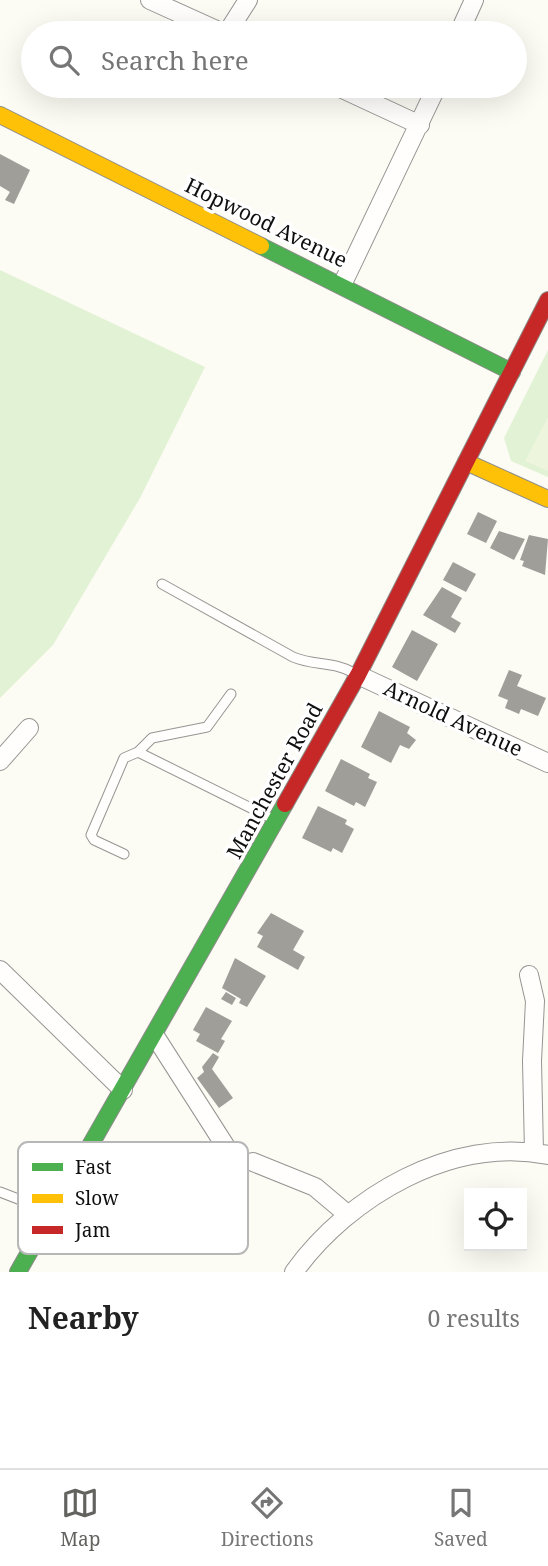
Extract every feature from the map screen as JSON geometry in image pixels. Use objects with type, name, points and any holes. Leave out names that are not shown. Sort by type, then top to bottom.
[{"type":"main road","name":"Hopwood Avenue","points":[[0,115],[512,372]]},
{"type":"main road","name":"Manchester Road","points":[[92,1142],[155,1036],[358,675],[548,299]]},
{"type":"main road","points":[[466,462],[548,499]]},
{"type":"main road","name":"Manchester Road","points":[[18,1272],[28,1254]]},
{"type":"street","points":[[150,0],[198,21]]},
{"type":"street","points":[[233,21],[248,0]]},
{"type":"street","points":[[464,21],[474,0]]},
{"type":"street","points":[[362,98],[420,125]]},
{"type":"street","points":[[342,285],[432,98]]},
{"type":"street","name":"Arnold Avenue","points":[[358,675],[548,763]]},
{"type":"street","points":[[0,761],[29,728]]},
{"type":"street","points":[[0,970],[123,1090]]},
{"type":"street","points":[[294,1272],[347,1214],[404,1180],[438,1165],[474,1155],[541,1154],[532,1061],[541,1001],[529,975]]},
{"type":"street","points":[[155,1036],[223,1142]]},
{"type":"street","points":[[286,1175],[293,1158]]},
{"type":"street","points":[[253,1162],[315,1187],[347,1214]]},
{"type":"lane","points":[[162,584],[293,657],[304,662],[335,664],[358,675]]},
{"type":"lane","points":[[124,854],[94,840],[91,835],[124,758],[138,752],[152,738],[160,735],[207,727],[231,694]]},
{"type":"lane","points":[[138,752],[276,821]]},
{"type":"lane","points":[[248,1159],[253,1162]]},
{"type":"lane","points":[[0,1192],[18,1199]]},
{"type":"green space","points":[[0,270],[205,367],[140,498],[53,645],[0,698]]},
{"type":"green space","points":[[548,350],[548,477],[511,461],[504,438]]},
{"type":"green space","points":[[548,417],[548,471],[525,461]]},
{"type":"building","points":[[0,154],[30,170],[14,204],[5,200],[10,192],[0,186]]},
{"type":"building","points":[[478,512],[497,521],[486,543],[467,534]]},
{"type":"building","points":[[499,531],[525,539],[514,560],[490,548]]},
{"type":"building","points":[[529,535],[548,539],[545,575],[522,566],[524,561],[520,560]]},
{"type":"building","points":[[453,562],[476,574],[466,592],[443,580]]},
{"type":"building","points":[[442,587],[462,598],[451,617],[461,623],[455,633],[423,615]]},
{"type":"building","points":[[412,630],[438,644],[417,681],[392,667]]},
{"type":"building","points":[[509,670],[522,675],[517,686],[546,698],[538,716],[521,709],[519,714],[505,708],[508,700],[498,696]]},
{"type":"building","points":[[379,711],[410,727],[407,733],[416,740],[409,749],[400,745],[391,763],[361,747]]},
{"type":"building","points":[[341,759],[370,774],[368,778],[377,782],[365,807],[356,802],[354,806],[325,791]]},
{"type":"building","points":[[318,806],[347,820],[345,824],[354,829],[342,853],[333,848],[331,852],[302,838]]},
{"type":"building","points":[[271,913],[304,931],[293,950],[305,957],[298,970],[257,947],[263,936],[257,933]]},
{"type":"building","points":[[235,958],[266,976],[247,1007],[239,1003],[241,999],[222,988]]},
{"type":"building","points":[[226,992],[236,998],[232,1005],[221,999]]},
{"type":"building","points":[[206,1007],[232,1021],[221,1039],[225,1041],[218,1053],[196,1041],[200,1034],[193,1030]]},
{"type":"building","points":[[213,1053],[219,1057],[212,1069],[233,1098],[219,1108],[197,1078],[204,1072],[202,1067]]},
{"type":"traffic: fast","points":[[261,246],[512,372]]},
{"type":"traffic: fast","points":[[92,1142],[285,804]]},
{"type":"traffic: fast","points":[[18,1272],[28,1254]]},
{"type":"traffic: slow","points":[[0,115],[261,246]]},
{"type":"traffic: slow","points":[[466,462],[548,499]]},
{"type":"traffic: jam","points":[[285,804],[358,675],[548,300]]}]
